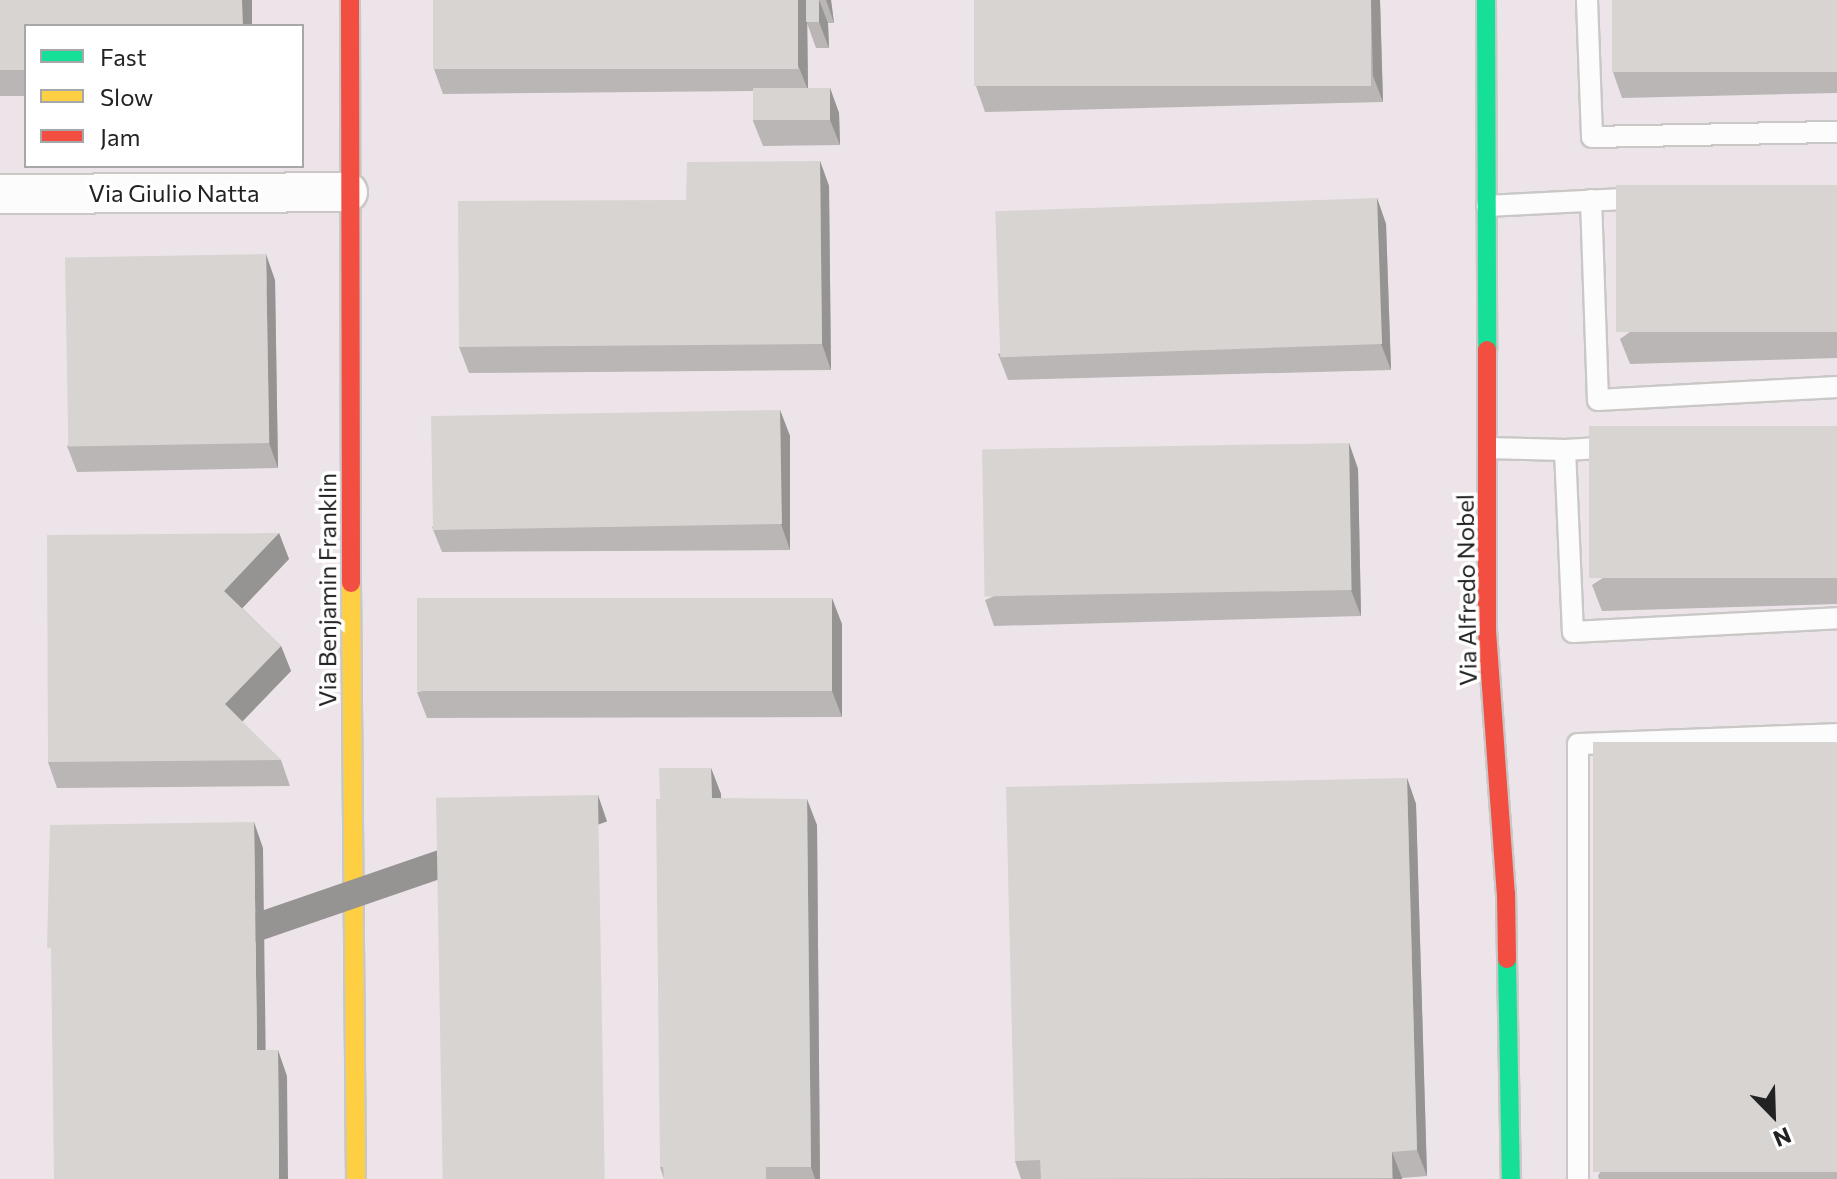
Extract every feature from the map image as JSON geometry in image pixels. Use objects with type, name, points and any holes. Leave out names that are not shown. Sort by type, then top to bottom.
[{"type":"street","name":"Via Benjamin Franklin","points":[[350,0],[348,192],[356,1179]]},
{"type":"street","name":"Via Alfredo Nobel","points":[[1486,0],[1487,631],[1506,893],[1511,1179]]},
{"type":"street","name":"Via Giulio Natta","points":[[0,194],[348,192]]},
{"type":"lane","points":[[1587,0],[1592,137],[1837,132]]},
{"type":"lane","points":[[1487,206],[1668,197]]},
{"type":"lane","points":[[1591,200],[1598,400],[1837,387]]},
{"type":"lane","points":[[1488,448],[1565,450],[1640,445]]},
{"type":"lane","points":[[1565,450],[1573,632],[1837,618]]},
{"type":"lane","points":[[1578,1179],[1578,744],[1837,734]]},
{"type":"shaded area","points":[[0,0],[1837,0],[1837,1179],[0,1179]]},
{"type":"building","points":[[0,0],[242,0],[243,24],[24,24],[24,70],[0,70]]},
{"type":"building","points":[[433,0],[798,0],[798,69],[433,69]]},
{"type":"building","points":[[806,0],[819,0],[819,22],[806,22]]},
{"type":"building","points":[[974,0],[1371,0],[1371,86],[974,86]]},
{"type":"building","points":[[1612,0],[1837,0],[1837,72],[1612,72]]},
{"type":"building","points":[[753,88],[830,88],[830,120],[753,120]]},
{"type":"building","points":[[820,161],[822,344],[459,347],[458,201],[686,200],[687,162]]},
{"type":"building","points":[[1616,185],[1837,185],[1837,332],[1616,332]]},
{"type":"building","points":[[1377,198],[1382,344],[1000,357],[995,211]]},
{"type":"building","points":[[266,254],[269,443],[68,446],[65,258]]},
{"type":"building","points":[[780,410],[782,524],[433,530],[431,416]]},
{"type":"building","points":[[1589,426],[1837,426],[1837,578],[1589,578]]},
{"type":"building","points":[[1349,443],[1352,590],[985,596],[982,449]]},
{"type":"building","points":[[279,533],[224,591],[281,646],[225,704],[281,760],[48,762],[47,535]]},
{"type":"building","points":[[417,598],[832,598],[832,691],[417,691]]},
{"type":"building","points":[[1593,742],[1837,742],[1837,1172],[1593,1172]]},
{"type":"building","points":[[659,768],[711,768],[712,798],[807,799],[811,1167],[766,1167],[766,1179],[664,1179],[663,1167],[660,1167],[656,799],[660,799]]},
{"type":"building","points":[[1407,778],[1417,1150],[1392,1152],[1392,1178],[1041,1179],[1040,1160],[1015,1161],[1006,787]]},
{"type":"building","points":[[598,795],[605,1179],[443,1179],[436,798]]},
{"type":"building","points":[[254,822],[257,1050],[278,1050],[279,1179],[54,1179],[51,948],[47,948],[50,825]]},
{"type":"traffic: fast","points":[[1486,0],[1487,350]]},
{"type":"traffic: fast","points":[[1507,959],[1511,1179]]},
{"type":"traffic: slow","points":[[351,583],[356,1179]]},
{"type":"traffic: jam","points":[[350,0],[351,583]]},
{"type":"traffic: jam","points":[[1487,350],[1487,631],[1506,893],[1507,959]]}]
